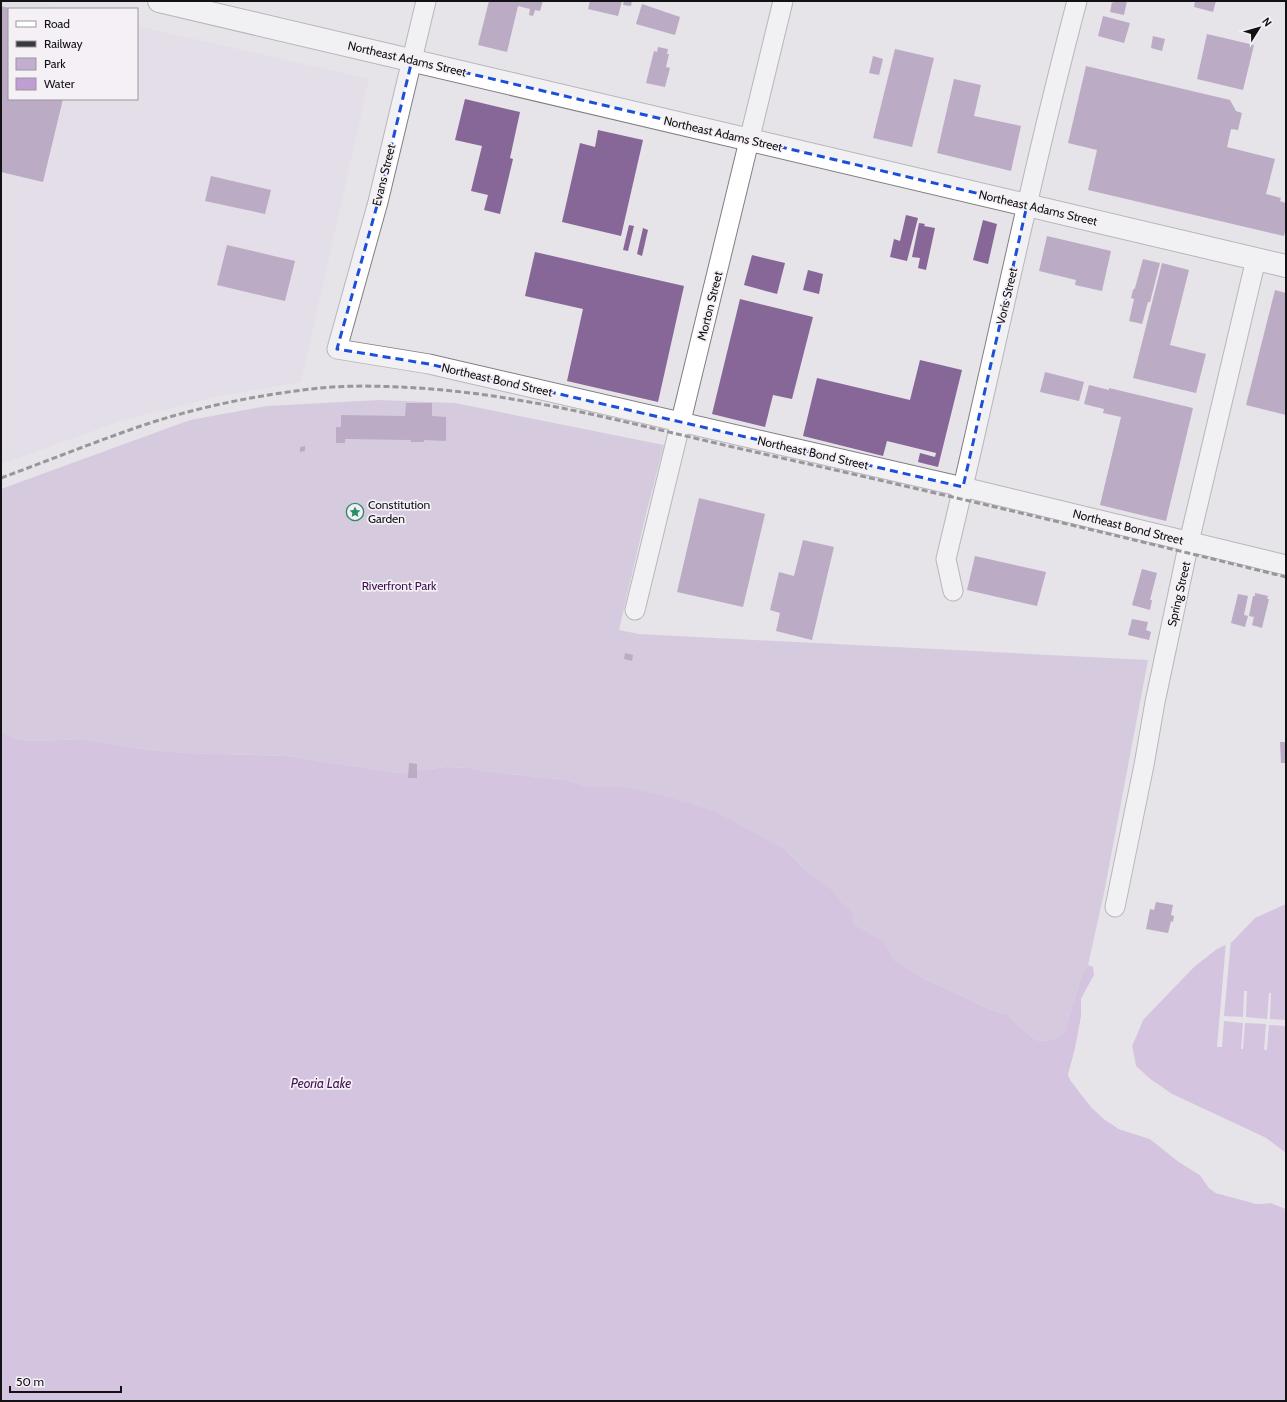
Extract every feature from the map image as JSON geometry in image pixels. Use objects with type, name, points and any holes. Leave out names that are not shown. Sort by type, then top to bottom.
[{"type":"main road","name":"Northeast Adams Street","points":[[159,1],[1286,266]]},
{"type":"street","name":"Evans Street","points":[[337,349],[378,202],[426,1]]},
{"type":"street","name":"Morton Street","points":[[635,610],[682,423],[783,1]]},
{"type":"street","name":"Voris Street","points":[[953,591],[946,559],[1027,205],[1077,1]]},
{"type":"street","name":"Spring Street","points":[[1115,907],[1144,765],[1155,702],[1189,542],[1256,259]]},
{"type":"street","name":"Northeast Bond Street","points":[[337,349],[429,364],[963,487],[1286,565]]},
{"type":"highlighted area","points":[[412,60],[1027,205],[963,487],[429,364],[337,349],[378,202]]},
{"type":"shaded area","points":[[1,1],[30,1],[61,8],[8,8],[8,100],[138,100],[138,26],[369,79],[301,382],[223,395],[121,421],[1,464]]},
{"type":"green space","name":"Riverfront Park","points":[[379,400],[455,403],[664,445],[619,630],[639,634],[1148,660],[1104,893],[1088,965],[1082,974],[1064,1033],[1053,1040],[1038,1041],[1021,1029],[1007,1014],[996,1012],[923,978],[895,961],[884,942],[853,923],[854,913],[842,902],[834,891],[806,870],[787,851],[627,787],[589,787],[567,780],[491,772],[470,768],[445,767],[398,773],[288,756],[183,753],[133,748],[86,739],[30,741],[15,738],[1,732],[1,489],[190,420],[267,406]]},
{"type":"water","name":"Peoria Lake","points":[[1,732],[15,738],[30,741],[86,739],[133,748],[183,753],[288,756],[398,773],[445,767],[470,768],[491,772],[567,780],[589,787],[627,787],[672,798],[718,813],[787,851],[806,870],[834,891],[842,902],[854,913],[853,923],[884,942],[895,961],[923,978],[996,1012],[1007,1014],[1021,1029],[1038,1041],[1053,1040],[1064,1033],[1082,974],[1088,965],[1093,967],[1094,975],[1081,999],[1081,1017],[1068,1075],[1091,1107],[1104,1119],[1119,1129],[1150,1139],[1179,1162],[1200,1175],[1209,1188],[1216,1193],[1257,1204],[1271,1203],[1286,1209],[1286,1401],[1,1401]]},
{"type":"water","points":[[1286,904],[1286,1153],[1266,1138],[1172,1094],[1150,1079],[1136,1066],[1132,1046],[1143,1020],[1195,966],[1217,949],[1232,942],[1255,918]]},
{"type":"pier","points":[[1231,940],[1224,1016],[1243,1017],[1244,991],[1247,991],[1246,1017],[1267,1019],[1269,993],[1271,993],[1270,1019],[1286,1020],[1286,1026],[1269,1025],[1267,1050],[1264,1050],[1266,1024],[1245,1023],[1243,1049],[1241,1049],[1243,1023],[1224,1021],[1222,1047],[1217,1047],[1226,942]]},
{"type":"pier","points":[[1094,975],[1096,977],[1083,999],[1083,1018],[1070,1074],[1092,1106],[1120,1127],[1151,1138],[1180,1161],[1201,1173],[1210,1186],[1217,1191],[1257,1202],[1271,1201],[1286,1207],[1286,1209],[1271,1203],[1257,1204],[1216,1193],[1209,1188],[1200,1175],[1179,1162],[1150,1139],[1119,1129],[1104,1119],[1091,1107],[1068,1075],[1081,1017],[1081,999]]},
{"type":"pier","points":[[1142,1019],[1143,1020],[1132,1046],[1136,1066],[1150,1079],[1172,1094],[1266,1138],[1286,1153],[1286,1155],[1264,1139],[1172,1096],[1148,1081],[1135,1067],[1130,1046]]},
{"type":"building","points":[[489,1],[543,1],[540,11],[535,10],[533,16],[529,15],[530,9],[518,6],[507,52],[478,45]]},
{"type":"building","points":[[590,1],[622,1],[618,16],[588,9]]},
{"type":"building","points":[[624,1],[632,1],[631,6],[623,5]]},
{"type":"building","points":[[1114,1],[1127,1],[1124,15],[1110,12],[1112,2],[1114,3]]},
{"type":"building","points":[[1195,1],[1216,1],[1213,12],[1194,7]]},
{"type":"building","points":[[642,4],[680,17],[675,35],[636,24]]},
{"type":"building","points":[[1,6],[9,8],[8,100],[63,100],[43,182],[1,172]]},
{"type":"building","points":[[1103,16],[1130,23],[1124,43],[1098,36]]},
{"type":"building","points":[[1207,34],[1254,45],[1243,90],[1197,79]]},
{"type":"building","points":[[1153,36],[1165,39],[1162,51],[1151,48]]},
{"type":"building","points":[[658,47],[668,49],[667,54],[669,54],[666,67],[670,68],[665,87],[646,83],[654,51],[657,52]]},
{"type":"building","points":[[895,49],[934,58],[912,147],[873,138]]},
{"type":"building","points":[[873,56],[883,59],[879,75],[869,73]]},
{"type":"building","points":[[1086,66],[1230,100],[1236,111],[1242,113],[1238,130],[1231,129],[1227,147],[1275,159],[1266,194],[1281,198],[1280,201],[1286,203],[1286,227],[1284,236],[1088,190],[1097,150],[1068,143]]},
{"type":"building","points":[[954,79],[981,85],[974,116],[1021,126],[1011,171],[937,153]]},
{"type":"building","points":[[465,99],[520,112],[510,158],[513,159],[500,214],[484,210],[488,195],[471,191],[482,146],[455,140]]},
{"type":"building","points":[[598,130],[643,140],[621,236],[562,222],[580,143],[595,147]]},
{"type":"building","points":[[211,176],[271,190],[265,214],[205,201]]},
{"type":"building","points":[[906,215],[918,218],[907,261],[890,257],[894,239],[900,241]]},
{"type":"building","points":[[983,220],[997,224],[988,264],[973,260]]},
{"type":"building","points":[[919,223],[925,224],[924,226],[935,228],[926,270],[918,268],[920,258],[912,257]]},
{"type":"building","points":[[629,225],[634,226],[628,251],[623,250]]},
{"type":"building","points":[[643,228],[648,230],[642,256],[637,254]]},
{"type":"building","points":[[1047,236],[1111,251],[1102,291],[1075,285],[1076,280],[1039,271]]},
{"type":"building","points":[[227,245],[295,261],[285,301],[217,285]]},
{"type":"building","points":[[535,252],[684,286],[658,402],[567,381],[583,309],[525,296]]},
{"type":"building","points":[[752,255],[785,263],[777,294],[744,285]]},
{"type":"building","points":[[1143,259],[1160,263],[1150,302],[1148,302],[1142,324],[1129,321],[1134,299],[1131,298]]},
{"type":"building","points":[[1162,263],[1189,270],[1170,345],[1206,354],[1196,393],[1133,378]]},
{"type":"building","points":[[808,270],[823,274],[819,294],[803,290]]},
{"type":"building","points":[[1275,290],[1286,293],[1286,415],[1246,405]]},
{"type":"building","points":[[740,299],[813,317],[792,399],[773,395],[765,427],[712,414]]},
{"type":"building","points":[[920,360],[962,370],[938,467],[918,462],[920,453],[935,457],[936,453],[887,441],[883,456],[803,436],[817,378],[910,400]]},
{"type":"building","points":[[1045,372],[1084,382],[1079,401],[1040,392]]},
{"type":"building","points":[[1089,385],[1109,390],[1109,388],[1193,408],[1166,521],[1100,505],[1121,417],[1103,413],[1104,409],[1084,404]]},
{"type":"building","points":[[406,403],[432,403],[432,416],[446,417],[446,441],[424,440],[424,442],[411,442],[411,440],[345,439],[345,443],[336,443],[336,427],[341,427],[341,415],[405,416]]},
{"type":"building","points":[[305,446],[305,451],[300,452],[300,447]]},
{"type":"building","points":[[699,498],[765,514],[743,607],[677,592]]},
{"type":"building","points":[[803,540],[834,547],[812,640],[776,631],[780,613],[770,610],[779,572],[794,576]]},
{"type":"building","points":[[975,556],[1046,572],[1037,606],[967,590]]},
{"type":"building","points":[[1142,569],[1157,573],[1150,600],[1152,600],[1150,610],[1132,605]]},
{"type":"building","points":[[1255,593],[1268,596],[1267,599],[1269,599],[1262,628],[1252,625],[1254,617],[1249,616]]},
{"type":"building","points":[[1238,594],[1248,596],[1244,615],[1248,616],[1245,627],[1231,623]]},
{"type":"building","points":[[1132,619],[1148,622],[1146,630],[1151,632],[1149,640],[1128,635]]},
{"type":"building","points":[[625,653],[633,655],[632,661],[624,659]]},
{"type":"building","points":[[1280,742],[1286,742],[1286,763],[1281,763]]},
{"type":"building","points":[[409,763],[417,764],[417,778],[408,778]]},
{"type":"building","points":[[1156,902],[1173,905],[1171,915],[1174,916],[1173,922],[1171,921],[1168,933],[1146,929],[1150,909],[1154,910]]},
{"type":"railway","points":[[1,478],[138,427],[182,413],[227,403],[273,394],[344,386],[418,388],[499,397],[619,420],[1012,511],[1286,577]]},
{"type":"place","name":"Constitution Garden","points":[[355,512]]}]
